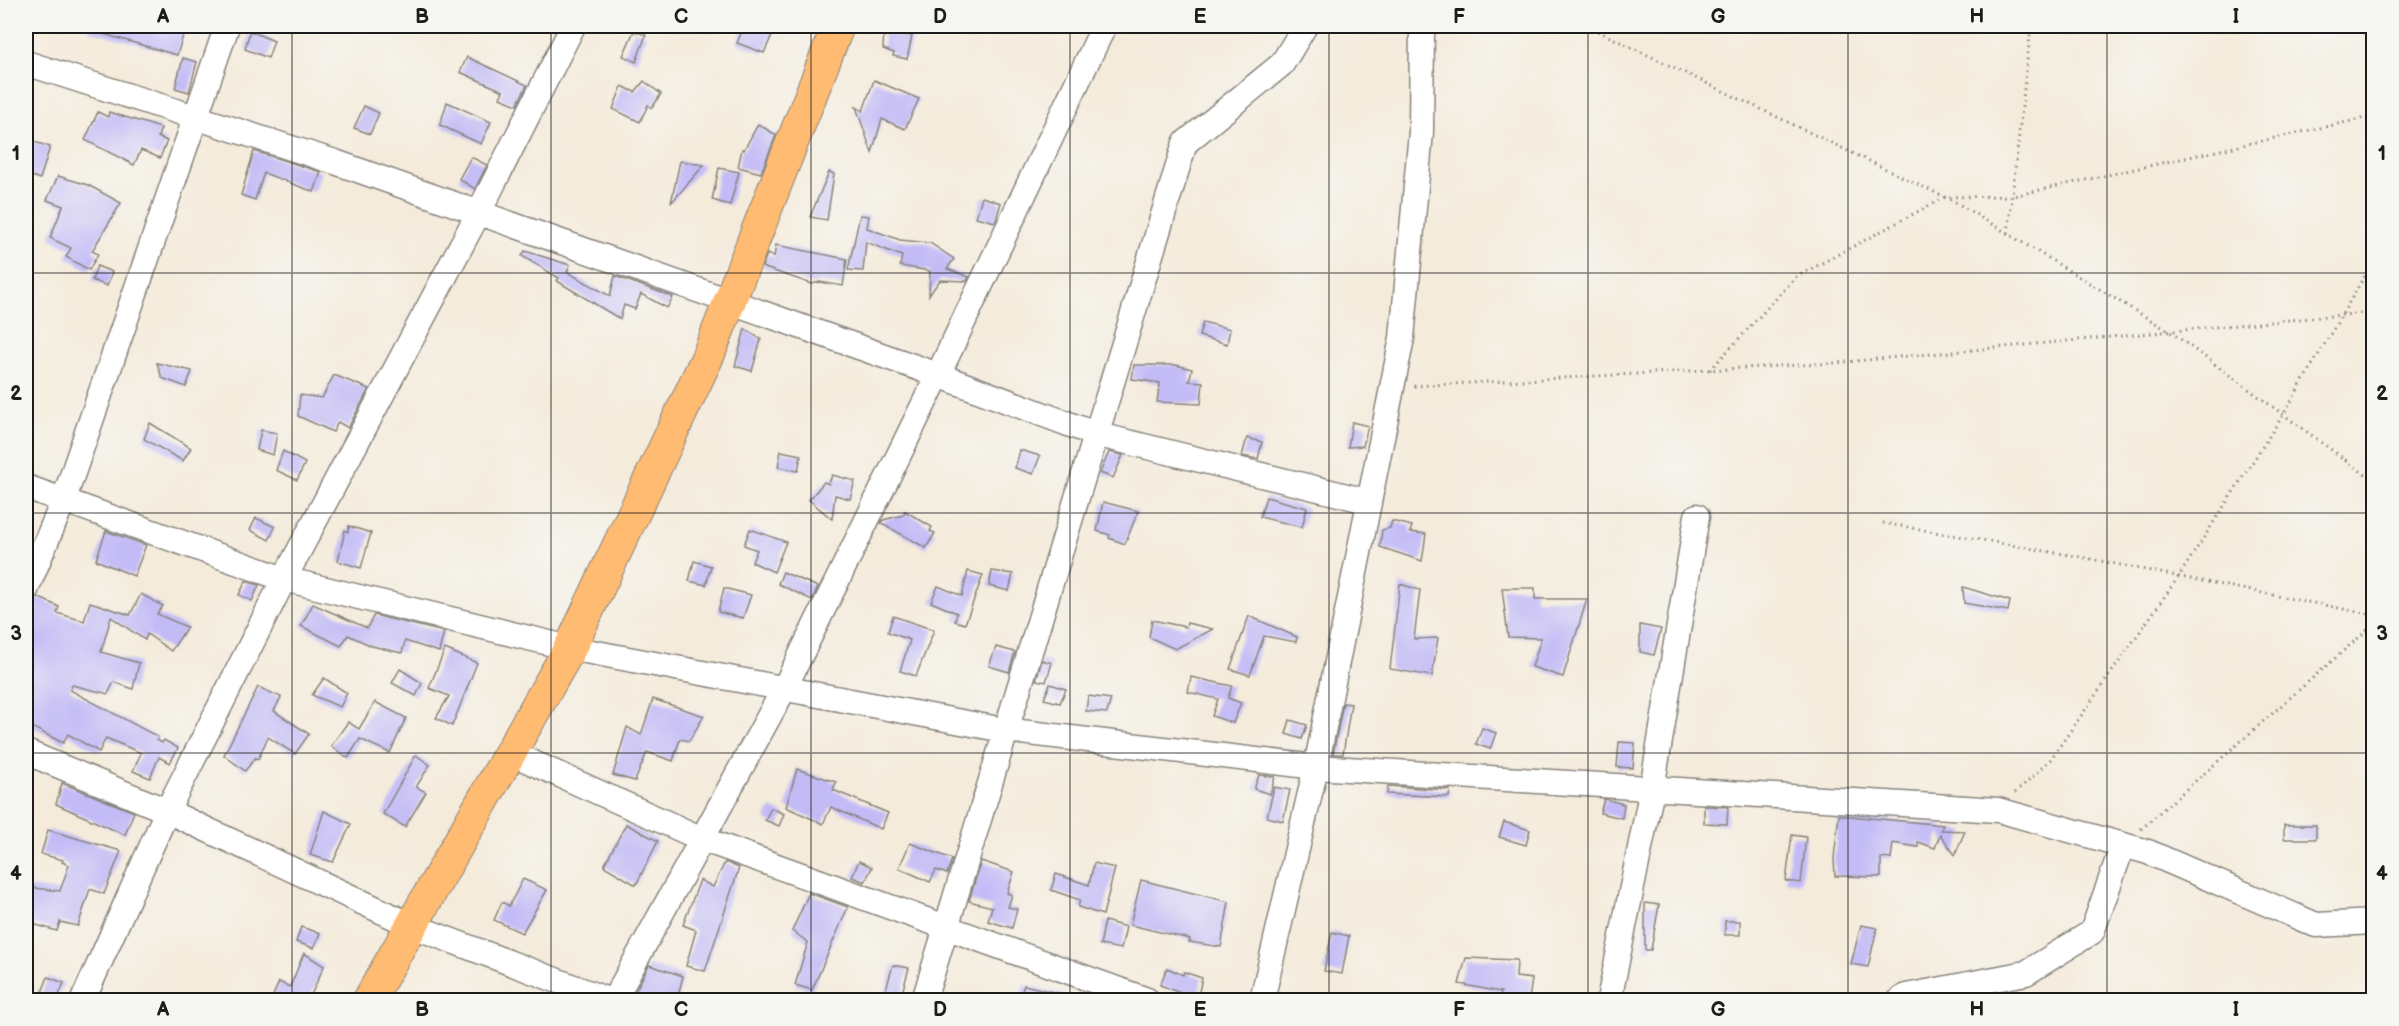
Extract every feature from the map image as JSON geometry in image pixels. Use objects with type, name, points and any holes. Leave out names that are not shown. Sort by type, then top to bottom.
[{"type":"main road","points":[[369,1000],[570,648],[708,356],[838,26]]},
{"type":"street","points":[[26,590],[64,500],[227,26]]},
{"type":"street","points":[[84,1000],[167,811],[284,579],[478,214],[573,26]]},
{"type":"street","points":[[614,1000],[784,689],[938,375],[1104,26]]},
{"type":"street","points":[[924,1000],[944,926],[1185,143],[1282,64],[1305,26]]},
{"type":"street","points":[[1262,1000],[1316,767],[1367,501],[1402,338],[1421,132],[1422,26]]},
{"type":"street","points":[[26,63],[335,162],[938,375],[1095,434],[1367,501]]},
{"type":"street","points":[[26,487],[284,579],[570,648],[1004,730],[1316,767],[1998,810],[2148,852],[2316,925],[2373,922]]},
{"type":"street","points":[[1609,1000],[1652,789],[1697,516]]},
{"type":"street","points":[[26,752],[167,811],[413,926],[608,1000]]},
{"type":"street","points":[[510,753],[702,838],[1147,1000]]},
{"type":"street","points":[[1900,1000],[1906,996],[2026,973],[2092,932],[2123,845]]},
{"type":"path","points":[[1587,26],[1945,197],[2008,233],[2172,333],[2373,481]]},
{"type":"path","points":[[2008,233],[2031,26]]},
{"type":"path","points":[[1710,370],[1796,277],[1945,197],[2013,196],[2373,116]]},
{"type":"path","points":[[1998,810],[2050,760],[2179,576],[2283,415],[2373,260]]},
{"type":"path","points":[[1392,387],[1835,363],[2172,333],[2373,312]]},
{"type":"path","points":[[1883,523],[2179,576],[2373,615]]},
{"type":"path","points":[[2123,845],[2373,624]]},
{"type":"building","points":[[89,26],[186,26],[177,55],[89,30]]},
{"type":"building","points":[[744,26],[776,26],[764,53],[737,43]]},
{"type":"building","points":[[884,30],[912,36],[907,59],[893,56],[894,53],[883,49]]},
{"type":"building","points":[[250,31],[274,41],[268,58],[245,49]]},
{"type":"building","points":[[634,31],[646,35],[636,62],[623,56]]},
{"type":"building","points":[[467,57],[527,85],[517,105],[500,98],[503,91],[460,72]]},
{"type":"building","points":[[183,58],[197,62],[189,92],[175,88]]},
{"type":"building","points":[[874,80],[919,99],[905,129],[882,119],[872,153],[856,107],[863,111]]},
{"type":"building","points":[[644,81],[661,94],[652,108],[648,105],[640,122],[613,109],[622,86],[635,92]]},
{"type":"building","points":[[447,102],[491,122],[481,144],[440,125]]},
{"type":"building","points":[[364,106],[379,113],[370,134],[354,128]]},
{"type":"building","points":[[98,112],[108,117],[109,112],[161,128],[158,137],[167,141],[160,158],[141,150],[134,165],[85,140]]},
{"type":"building","points":[[758,124],[776,135],[761,173],[738,167],[742,149],[744,150]]},
{"type":"building","points":[[26,139],[50,147],[40,179],[26,174]]},
{"type":"building","points":[[254,151],[321,172],[314,192],[264,173],[255,200],[241,195]]},
{"type":"building","points":[[471,157],[487,165],[475,189],[459,179]]},
{"type":"building","points":[[680,161],[704,165],[671,203]]},
{"type":"building","points":[[719,168],[739,172],[730,205],[712,200]]},
{"type":"building","points":[[829,172],[834,174],[827,220],[810,217]]},
{"type":"building","points":[[58,176],[88,185],[121,203],[92,251],[98,254],[89,270],[66,257],[71,248],[50,238],[63,206],[47,200]]},
{"type":"building","points":[[982,197],[1001,203],[995,222],[976,217]]},
{"type":"building","points":[[860,215],[869,216],[867,228],[900,240],[930,243],[954,259],[947,269],[969,277],[967,281],[940,280],[929,295],[930,271],[900,266],[902,256],[866,242],[863,271],[848,270]]},
{"type":"building","points":[[776,245],[847,259],[843,286],[820,282],[812,284],[762,267],[767,254],[774,257]]},
{"type":"building","points":[[525,251],[570,265],[567,272],[610,296],[615,276],[673,297],[667,308],[641,294],[635,309],[624,305],[620,319],[557,281],[559,278],[522,256]]},
{"type":"building","points":[[97,266],[112,272],[107,286],[92,280]]},
{"type":"building","points":[[1203,322],[1230,329],[1227,344],[1199,336]]},
{"type":"building","points":[[745,329],[761,339],[752,371],[735,366]]},
{"type":"building","points":[[157,363],[192,371],[186,387],[162,378]]},
{"type":"building","points":[[1134,365],[1176,365],[1192,369],[1189,381],[1203,382],[1201,404],[1157,402],[1160,383],[1132,379]]},
{"type":"building","points":[[334,375],[369,389],[348,428],[338,422],[333,432],[298,416],[300,395],[322,398]]},
{"type":"building","points":[[1352,422],[1368,426],[1363,446],[1348,447]]},
{"type":"building","points":[[150,423],[191,448],[183,461],[144,439]]},
{"type":"building","points":[[261,430],[277,433],[273,455],[257,450]]},
{"type":"building","points":[[1247,438],[1262,442],[1258,459],[1242,456]]},
{"type":"building","points":[[1020,450],[1040,456],[1033,474],[1015,468]]},
{"type":"building","points":[[283,451],[305,463],[297,480],[276,470]]},
{"type":"building","points":[[781,451],[801,455],[798,471],[778,467]]},
{"type":"building","points":[[1109,452],[1123,455],[1113,478],[1100,473]]},
{"type":"building","points":[[832,475],[855,481],[850,499],[835,495],[832,519],[809,500],[824,482],[829,484]]},
{"type":"building","points":[[1266,497],[1307,508],[1302,527],[1260,517]]},
{"type":"building","points":[[1103,502],[1138,511],[1125,544],[1109,538],[1110,535],[1097,531]]},
{"type":"building","points":[[905,511],[932,527],[930,531],[935,533],[926,548],[881,523],[883,520],[903,515]]},
{"type":"building","points":[[256,518],[275,527],[269,540],[250,530]]},
{"type":"building","points":[[1392,521],[1412,526],[1410,532],[1426,534],[1422,561],[1380,547],[1382,530],[1390,528]]},
{"type":"building","points":[[349,526],[371,533],[361,568],[338,561],[345,530],[348,532]]},
{"type":"building","points":[[750,529],[786,542],[774,572],[752,562],[757,550],[744,545]]},
{"type":"building","points":[[106,531],[146,545],[134,576],[96,560]]},
{"type":"building","points":[[694,561],[711,566],[706,585],[689,581]]},
{"type":"building","points":[[968,571],[983,575],[965,624],[955,621],[957,613],[931,602],[938,586],[962,596]]},
{"type":"building","points":[[992,571],[1013,574],[1009,591],[989,586]]},
{"type":"building","points":[[783,572],[818,587],[812,600],[778,584]]},
{"type":"building","points":[[246,581],[259,585],[252,601],[239,595]]},
{"type":"building","points":[[1400,584],[1420,590],[1414,639],[1438,638],[1432,676],[1390,669]]},
{"type":"building","points":[[1963,587],[2010,601],[2008,611],[1964,603]]},
{"type":"building","points":[[724,588],[751,595],[743,618],[718,612]]},
{"type":"building","points":[[1502,588],[1535,588],[1535,599],[1587,599],[1563,677],[1532,667],[1541,638],[1508,637]]},
{"type":"building","points":[[141,594],[163,606],[157,614],[187,627],[171,651],[147,634],[145,640],[111,617],[101,652],[139,663],[133,689],[114,682],[108,694],[72,685],[70,690],[158,737],[157,740],[162,743],[164,740],[178,748],[170,763],[159,757],[150,778],[133,771],[141,753],[106,738],[99,752],[68,734],[63,743],[26,724],[26,613],[30,603],[38,597],[59,607],[57,613],[84,621],[90,602],[130,615]]},
{"type":"building","points":[[313,604],[367,628],[374,615],[444,632],[439,652],[405,641],[402,653],[372,646],[348,635],[341,646],[301,626]]},
{"type":"building","points":[[893,616],[934,630],[916,676],[900,671],[910,640],[888,632]]},
{"type":"building","points":[[1249,616],[1297,637],[1296,642],[1264,636],[1250,675],[1230,669]]},
{"type":"building","points":[[1152,620],[1186,627],[1187,623],[1213,629],[1175,649],[1149,637]]},
{"type":"building","points":[[1640,625],[1661,629],[1654,655],[1640,652]]},
{"type":"building","points":[[996,647],[1015,652],[1009,672],[989,666]]},
{"type":"building","points":[[445,649],[477,663],[452,726],[436,718],[449,696],[429,688]]},
{"type":"building","points":[[1042,660],[1052,663],[1046,682],[1036,680]]},
{"type":"building","points":[[400,669],[422,683],[416,696],[392,683]]},
{"type":"building","points":[[1191,677],[1232,686],[1228,698],[1241,703],[1233,723],[1212,716],[1218,699],[1188,692]]},
{"type":"building","points":[[324,678],[347,693],[340,707],[312,695]]},
{"type":"building","points":[[1050,684],[1066,689],[1060,703],[1044,699]]},
{"type":"building","points":[[258,687],[281,697],[274,711],[309,734],[295,754],[268,737],[258,759],[255,758],[245,771],[224,755]]},
{"type":"building","points":[[1088,696],[1111,699],[1107,713],[1086,711]]},
{"type":"building","points":[[653,699],[704,716],[689,741],[680,739],[673,761],[647,752],[635,781],[613,775],[627,727],[641,735]]},
{"type":"building","points":[[375,702],[406,718],[390,753],[360,739],[348,758],[331,746],[348,722],[359,729]]},
{"type":"building","points":[[1343,703],[1351,704],[1343,754],[1333,754]]},
{"type":"building","points":[[1290,720],[1307,725],[1302,739],[1286,734]]},
{"type":"building","points":[[1482,728],[1496,733],[1490,749],[1476,744]]},
{"type":"building","points":[[1619,742],[1635,743],[1633,768],[1617,767]]},
{"type":"building","points":[[416,755],[430,765],[416,787],[426,792],[405,827],[383,814]]},
{"type":"building","points":[[797,769],[836,782],[833,790],[888,813],[881,829],[831,807],[823,824],[786,807]]},
{"type":"building","points":[[1259,775],[1275,777],[1270,794],[1254,789]]},
{"type":"building","points":[[62,783],[134,812],[125,835],[56,804]]},
{"type":"building","points":[[1388,786],[1450,790],[1449,797],[1387,794]]},
{"type":"building","points":[[1274,787],[1290,790],[1283,821],[1267,817]]},
{"type":"building","points":[[1604,799],[1624,804],[1622,818],[1600,813]]},
{"type":"building","points":[[1704,806],[1728,807],[1727,824],[1704,823]]},
{"type":"building","points":[[771,808],[784,814],[779,826],[765,820]]},
{"type":"building","points":[[324,811],[351,824],[333,862],[310,855]]},
{"type":"building","points":[[1839,815],[1943,825],[1941,830],[1965,831],[1955,855],[1940,834],[1935,848],[1918,842],[1918,847],[1893,843],[1891,859],[1881,858],[1881,877],[1835,876],[1834,858]]},
{"type":"building","points":[[1504,822],[1530,830],[1526,845],[1499,837]]},
{"type":"building","points":[[626,824],[658,841],[636,885],[604,866]]},
{"type":"building","points":[[2284,825],[2316,825],[2316,839],[2284,839]]},
{"type":"building","points":[[48,830],[121,851],[104,894],[90,889],[78,926],[60,922],[57,931],[26,922],[26,887],[60,891],[69,865],[62,862],[63,860],[41,854]]},
{"type":"building","points":[[1792,835],[1806,837],[1801,883],[1786,881]]},
{"type":"building","points":[[910,843],[952,859],[947,874],[936,870],[930,882],[899,868]]},
{"type":"building","points":[[859,861],[872,867],[865,882],[852,877]]},
{"type":"building","points":[[981,861],[1014,872],[1007,893],[1012,895],[1008,907],[1017,909],[1012,928],[988,921],[992,907],[969,901]]},
{"type":"building","points":[[725,862],[739,868],[705,971],[686,966],[696,930],[683,925],[700,880],[713,887]]},
{"type":"building","points":[[1094,863],[1115,868],[1103,915],[1078,907],[1080,900],[1051,890],[1056,874],[1089,885]]},
{"type":"building","points":[[523,879],[547,890],[522,933],[494,920],[502,902],[509,906]]},
{"type":"building","points":[[1141,880],[1229,902],[1221,947],[1189,942],[1190,939],[1130,925]]},
{"type":"building","points":[[809,893],[848,907],[812,990],[795,985],[808,942],[792,931]]},
{"type":"building","points":[[1645,903],[1659,905],[1651,950],[1645,950]]},
{"type":"building","points":[[1105,921],[1126,927],[1121,949],[1100,945]]},
{"type":"building","points":[[1725,921],[1740,921],[1740,935],[1725,935]]},
{"type":"building","points":[[1861,925],[1877,928],[1868,967],[1851,964]]},
{"type":"building","points":[[301,927],[320,933],[314,948],[296,942]]},
{"type":"building","points":[[1332,932],[1349,936],[1342,974],[1324,971]]},
{"type":"building","points":[[304,953],[324,966],[311,995],[323,1000],[271,1000],[279,982],[290,987]]},
{"type":"building","points":[[1466,958],[1517,960],[1516,977],[1532,979],[1529,1000],[1500,1000],[1501,992],[1459,984]]},
{"type":"building","points":[[649,965],[683,976],[677,1000],[649,1000],[634,994]]},
{"type":"building","points":[[893,965],[909,968],[900,1000],[884,996]]},
{"type":"building","points":[[1167,968],[1183,975],[1184,972],[1202,978],[1198,996],[1196,998],[1160,985]]},
{"type":"building","points":[[48,977],[64,983],[57,1000],[39,1000]]},
{"type":"building","points":[[1024,985],[1066,995],[1066,1000],[1019,1000]]}]
